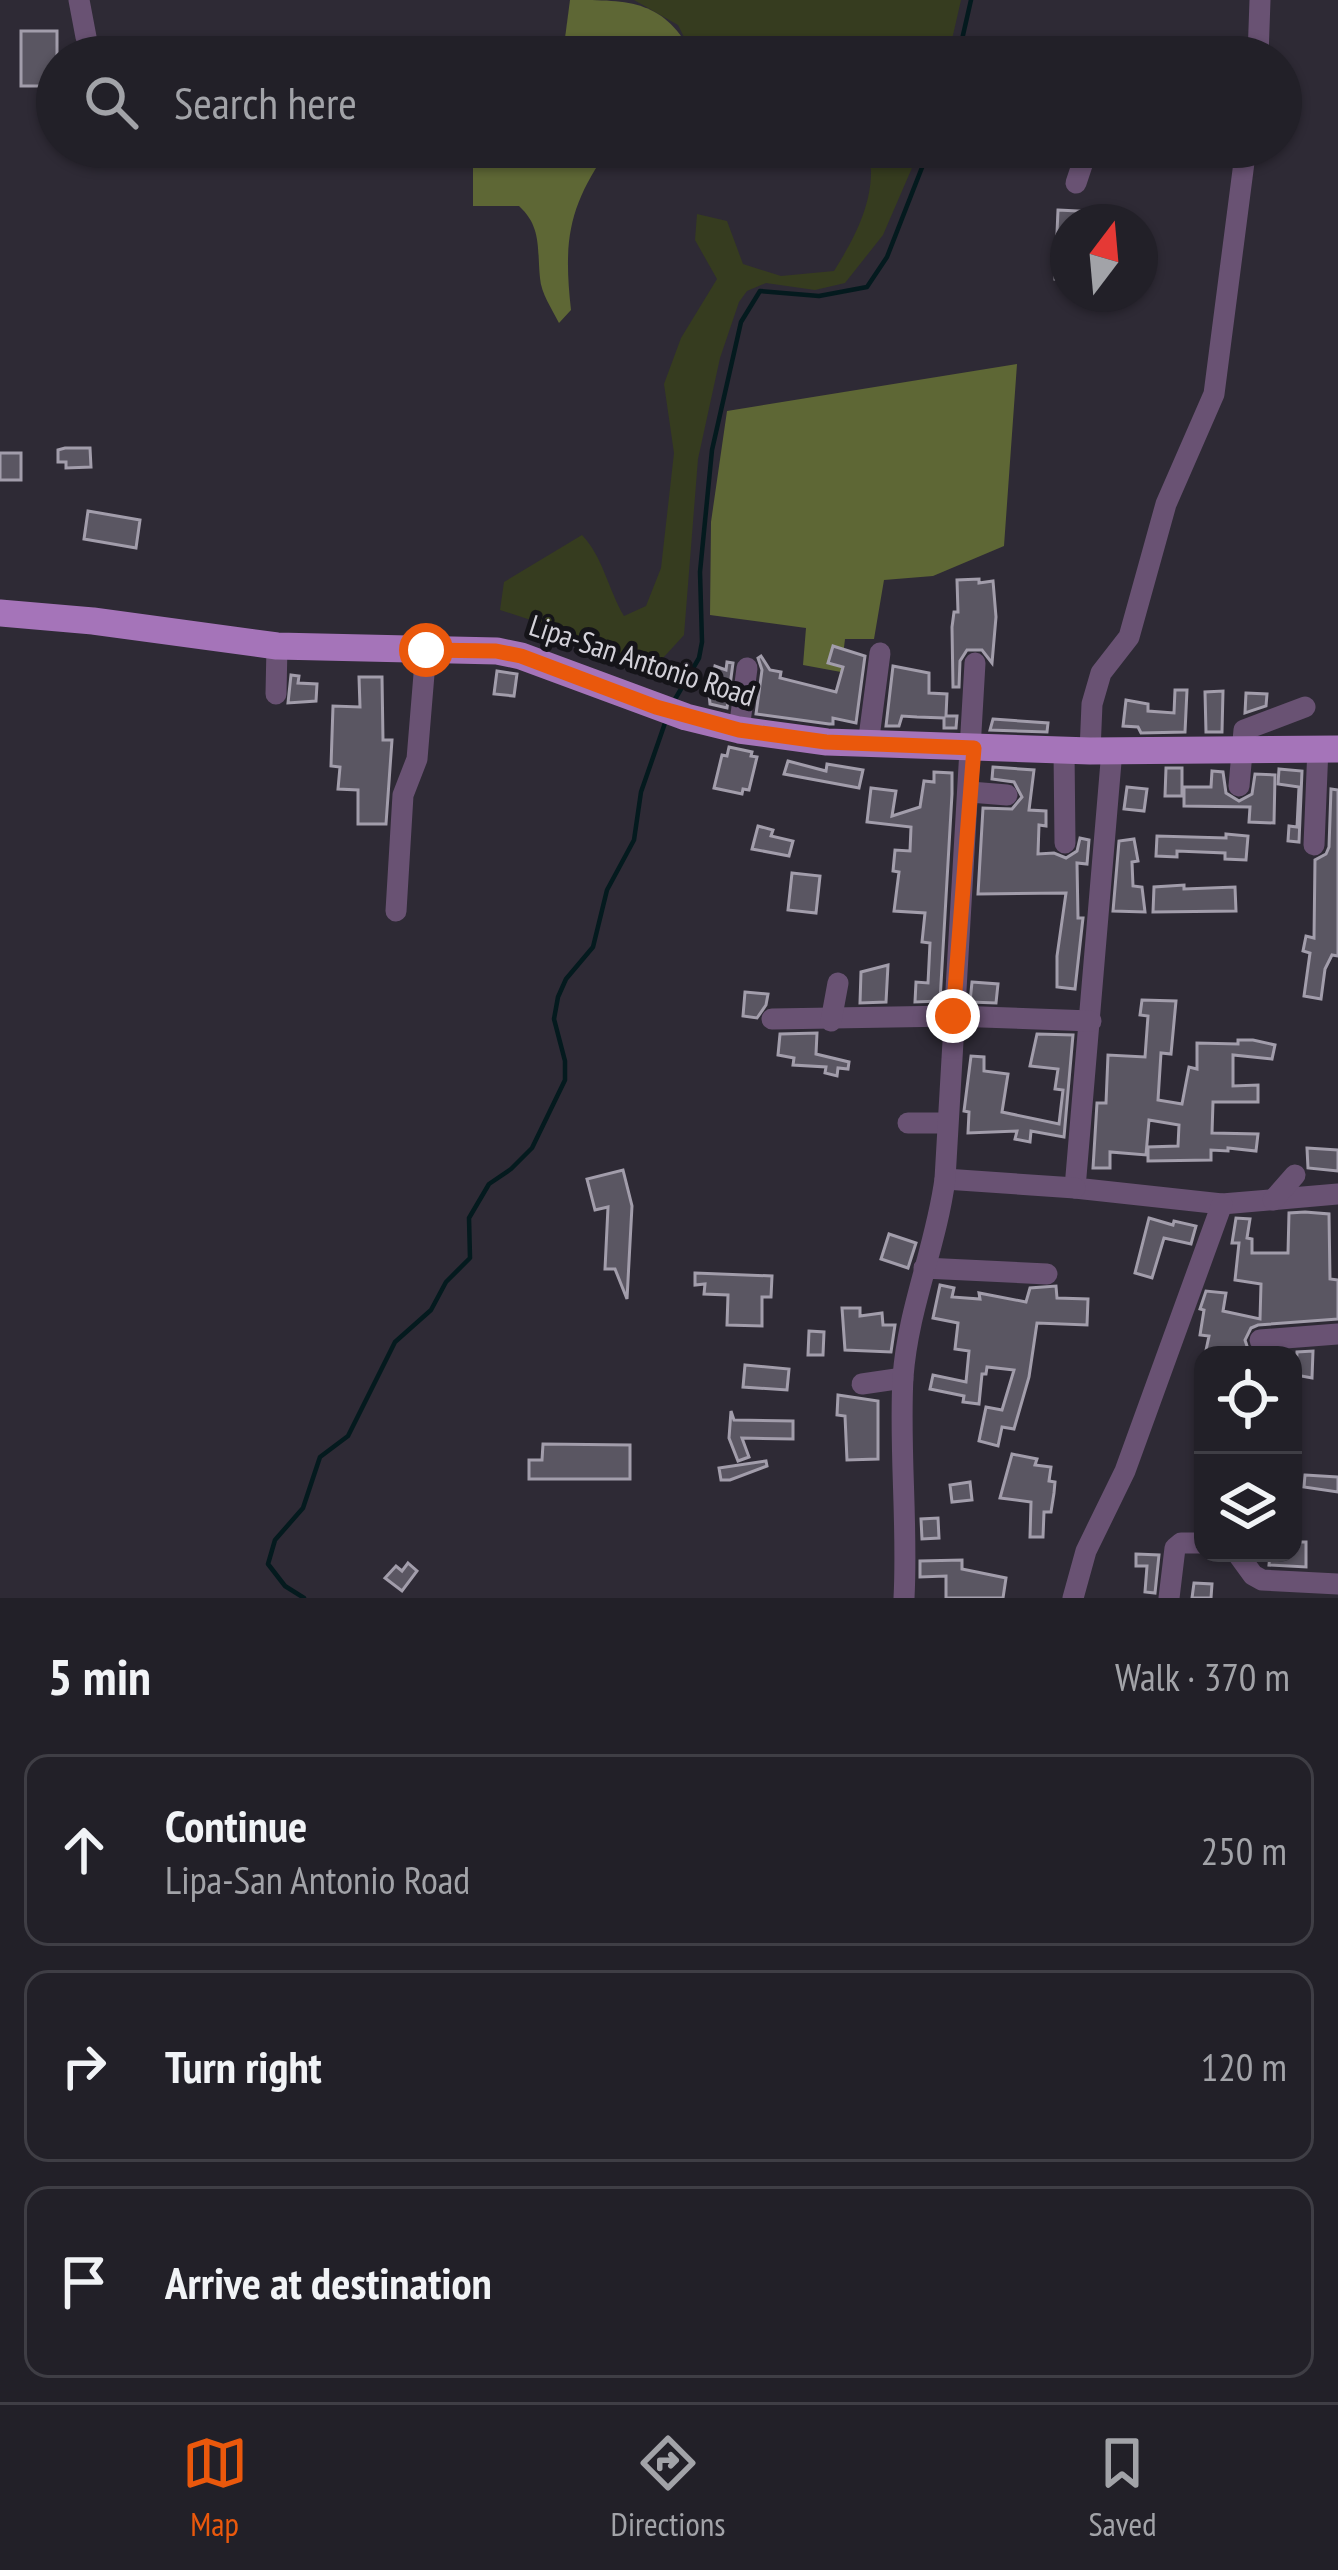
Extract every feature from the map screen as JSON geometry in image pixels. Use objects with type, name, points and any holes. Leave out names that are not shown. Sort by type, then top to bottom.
[{"type":"main road","name":"Lipa-San Antonio Road","points":[[0,614],[93,621],[277,646],[496,651],[686,717],[739,730],[868,745],[1328,748]]},
{"type":"street","points":[[79,0],[86,36]]},
{"type":"street","points":[[1259,36],[1260,0]]},
{"type":"street","points":[[1076,183],[1081,168]]},
{"type":"street","points":[[1075,1188],[1091,1021],[1092,704],[1101,673],[1129,638],[1166,504],[1214,394],[1243,168]]},
{"type":"street","points":[[276,694],[277,646]]},
{"type":"street","points":[[396,910],[404,795],[417,759],[426,650]]},
{"type":"street","points":[[868,745],[880,653]]},
{"type":"street","points":[[904,1598],[903,1378],[910,1318],[939,1221],[946,1179],[974,748],[975,663]]},
{"type":"street","points":[[739,730],[747,668]]},
{"type":"street","points":[[1239,786],[1244,730],[1305,707]]},
{"type":"street","points":[[1315,845],[1328,748]]},
{"type":"street","points":[[1064,843],[1089,750]]},
{"type":"street","points":[[970,792],[1007,794]]},
{"type":"street","points":[[831,1021],[838,983]]},
{"type":"street","points":[[772,1019],[953,1016],[1091,1021]]},
{"type":"street","points":[[908,1123],[947,1124]]},
{"type":"street","points":[[1273,1200],[1294,1175]]},
{"type":"street","points":[[946,1179],[1222,1204],[1338,1194]]},
{"type":"street","points":[[1073,1598],[1086,1551],[1125,1471],[1222,1204]]},
{"type":"street","points":[[923,1268],[1047,1274]]},
{"type":"street","points":[[1260,1340],[1338,1334]]},
{"type":"street","points":[[862,1384],[903,1378]]},
{"type":"street","points":[[1169,1598],[1177,1545],[1194,1544]]},
{"type":"street","points":[[1244,1562],[1262,1580],[1338,1584]]},
{"type":"green space","points":[[570,0],[644,7],[681,36],[565,36]]},
{"type":"green space","points":[[634,0],[961,0],[953,36],[684,36],[678,25]]},
{"type":"green space","points":[[473,168],[597,168],[572,224],[571,310],[559,323],[542,289],[532,222],[519,206],[473,206]]},
{"type":"green space","points":[[912,168],[883,235],[845,283],[815,290],[766,283],[747,291],[739,302],[720,358],[698,459],[684,635],[663,658],[634,660],[500,610],[504,582],[582,535],[624,616],[646,606],[661,568],[674,453],[664,384],[681,338],[717,279],[695,240],[697,214],[727,221],[743,264],[781,276],[834,271],[860,223],[871,169]]},
{"type":"green space","points":[[1017,364],[1004,546],[933,576],[884,580],[874,639],[845,639],[841,672],[803,665],[806,628],[710,615],[711,522],[727,411]]},
{"type":"building","points":[[21,31],[57,31],[57,36],[36,36],[36,86],[21,86]]},
{"type":"building","points":[[90,448],[91,467],[66,468],[66,462],[58,462],[58,450]]},
{"type":"building","points":[[0,453],[21,453],[21,480],[0,480]]},
{"type":"building","points":[[88,511],[140,520],[136,548],[84,539]]},
{"type":"building","points":[[979,579],[979,583],[993,581],[992,663],[982,650],[967,650],[960,661],[959,687],[953,687],[957,580]]},
{"type":"building","points":[[833,646],[865,656],[856,723],[756,714],[762,670],[758,658],[770,670],[781,672],[780,678],[836,692],[843,667],[828,663]]},
{"type":"building","points":[[727,662],[733,663],[727,708],[710,704],[709,694],[715,666],[726,670]]},
{"type":"building","points":[[893,666],[929,673],[929,693],[947,694],[946,716],[957,716],[956,728],[944,728],[944,718],[902,716],[899,726],[886,726]]},
{"type":"building","points":[[497,671],[517,674],[514,696],[494,694]]},
{"type":"building","points":[[291,675],[299,676],[298,683],[317,684],[316,701],[288,703]]},
{"type":"building","points":[[359,677],[382,677],[383,740],[392,740],[386,824],[358,824],[358,790],[338,789],[340,767],[331,766],[333,706],[360,707]]},
{"type":"building","points":[[1175,690],[1187,690],[1185,732],[1141,733],[1138,727],[1123,726],[1126,700],[1148,704],[1148,711],[1174,713]]},
{"type":"building","points":[[1223,691],[1222,732],[1206,732],[1205,692]]},
{"type":"building","points":[[1246,693],[1267,694],[1266,706],[1245,713]]},
{"type":"building","points":[[993,719],[1048,723],[1047,732],[990,730]]},
{"type":"building","points":[[729,747],[757,757],[749,790],[743,789],[742,794],[714,788],[722,755],[727,756]]},
{"type":"building","points":[[788,761],[826,771],[827,764],[863,770],[859,788],[784,774]]},
{"type":"building","points":[[993,767],[1034,770],[1029,810],[1046,811],[1046,826],[1039,825],[1038,854],[1066,858],[1077,851],[1080,838],[1089,840],[1087,864],[1077,863],[1078,918],[1083,918],[1075,989],[1057,987],[1066,893],[978,894],[983,808],[1012,809],[1022,797],[1014,782],[992,779]]},
{"type":"building","points":[[1166,768],[1182,768],[1182,796],[1165,796]]},
{"type":"building","points":[[1279,769],[1302,771],[1299,842],[1288,841],[1289,826],[1297,827],[1299,787],[1278,784]]},
{"type":"building","points":[[1212,771],[1223,772],[1226,793],[1239,801],[1252,794],[1255,774],[1275,775],[1274,823],[1249,822],[1250,807],[1184,806],[1184,787],[1211,787]]},
{"type":"building","points":[[934,772],[952,773],[940,1001],[915,1002],[916,982],[928,983],[930,943],[922,942],[925,913],[894,911],[899,872],[893,871],[895,850],[910,851],[911,827],[867,822],[871,788],[896,791],[892,816],[920,807],[924,781],[934,782]]},
{"type":"building","points":[[1127,787],[1147,789],[1144,811],[1124,809]]},
{"type":"building","points":[[1331,789],[1338,790],[1338,956],[1332,955],[1325,969],[1321,999],[1304,996],[1310,953],[1303,951],[1306,936],[1314,938],[1315,860],[1329,847]]},
{"type":"building","points":[[758,826],[773,830],[771,836],[793,841],[789,856],[752,849]]},
{"type":"building","points":[[1226,834],[1248,836],[1246,860],[1225,859],[1225,853],[1177,851],[1177,857],[1156,856],[1157,836],[1226,838]]},
{"type":"building","points":[[1134,839],[1138,861],[1132,862],[1133,886],[1142,887],[1145,912],[1113,911],[1119,841]]},
{"type":"building","points":[[792,873],[820,876],[816,913],[788,910]]},
{"type":"building","points":[[1184,885],[1184,889],[1235,887],[1236,911],[1153,912],[1154,887]]},
{"type":"building","points":[[888,965],[886,1002],[860,1003],[861,972]]},
{"type":"building","points":[[972,982],[998,984],[996,1003],[970,1002]]},
{"type":"building","points":[[745,992],[768,994],[757,1018],[743,1016]]},
{"type":"building","points":[[1142,1000],[1176,1001],[1171,1054],[1161,1053],[1158,1100],[1182,1104],[1189,1067],[1197,1069],[1197,1043],[1253,1040],[1275,1045],[1272,1059],[1233,1055],[1233,1086],[1258,1085],[1258,1102],[1213,1102],[1212,1133],[1258,1134],[1256,1151],[1228,1148],[1211,1150],[1211,1160],[1148,1161],[1148,1147],[1178,1146],[1179,1125],[1149,1120],[1146,1155],[1110,1152],[1110,1168],[1093,1168],[1097,1103],[1106,1103],[1108,1055],[1145,1057],[1148,1016],[1140,1015]]},
{"type":"building","points":[[817,1033],[816,1054],[849,1062],[848,1069],[838,1068],[837,1076],[825,1073],[826,1067],[793,1065],[794,1058],[778,1055],[780,1034]]},
{"type":"building","points":[[1037,1034],[1073,1035],[1064,1137],[1031,1131],[1030,1142],[1015,1139],[1017,1131],[968,1133],[969,1112],[964,1111],[971,1056],[984,1057],[984,1071],[1008,1074],[1002,1112],[1059,1124],[1063,1090],[1055,1089],[1058,1069],[1030,1066]]},
{"type":"building","points":[[1307,1148],[1338,1150],[1338,1171],[1308,1168]]},
{"type":"building","points":[[623,1170],[632,1206],[627,1299],[615,1269],[605,1269],[608,1207],[595,1210],[587,1179]]},
{"type":"building","points":[[1289,1213],[1329,1214],[1330,1279],[1338,1280],[1338,1319],[1258,1325],[1251,1328],[1247,1346],[1207,1346],[1209,1336],[1200,1335],[1206,1291],[1226,1293],[1223,1311],[1260,1319],[1261,1284],[1235,1280],[1236,1218],[1250,1219],[1247,1238],[1252,1239],[1252,1253],[1288,1253]]},
{"type":"building","points":[[1149,1218],[1196,1226],[1191,1244],[1164,1238],[1152,1278],[1135,1273]]},
{"type":"building","points":[[889,1234],[916,1243],[908,1268],[881,1259]]},
{"type":"building","points":[[695,1273],[772,1276],[771,1297],[762,1297],[762,1326],[727,1325],[728,1295],[704,1294],[705,1284],[695,1285]]},
{"type":"building","points":[[940,1285],[954,1288],[952,1297],[980,1299],[979,1293],[1026,1302],[1030,1288],[1056,1286],[1057,1298],[1088,1299],[1087,1325],[1037,1323],[1029,1377],[1014,1429],[1002,1427],[998,1446],[979,1441],[986,1407],[1002,1410],[1014,1370],[987,1367],[979,1404],[930,1389],[933,1375],[966,1382],[969,1351],[955,1349],[958,1323],[933,1318]]},
{"type":"building","points":[[842,1308],[860,1308],[860,1316],[882,1313],[883,1325],[895,1325],[891,1352],[845,1350]]},
{"type":"building","points":[[809,1331],[824,1332],[823,1355],[808,1355]]},
{"type":"building","points":[[1313,1351],[1312,1378],[1302,1376],[1302,1352]]},
{"type":"building","points":[[745,1365],[789,1369],[787,1390],[743,1387]]},
{"type":"building","points":[[838,1395],[878,1401],[878,1459],[847,1460],[845,1416],[837,1415]]},
{"type":"building","points":[[731,1411],[734,1420],[793,1421],[793,1439],[742,1438],[749,1457],[738,1461],[729,1438]]},
{"type":"building","points":[[543,1444],[630,1445],[630,1479],[529,1479],[529,1460],[542,1460]]},
{"type":"building","points":[[1012,1454],[1051,1467],[1054,1493],[1051,1512],[1044,1512],[1043,1537],[1030,1537],[1031,1502],[1000,1498]]},
{"type":"building","points":[[766,1461],[767,1466],[721,1480],[719,1468]]},
{"type":"building","points":[[1305,1475],[1338,1477],[1338,1492],[1304,1487]]},
{"type":"building","points":[[970,1482],[972,1500],[952,1502],[950,1485]]},
{"type":"building","points":[[938,1518],[939,1538],[922,1539],[921,1519]]},
{"type":"building","points":[[1302,1542],[1306,1542],[1306,1567],[1269,1565],[1302,1562]]},
{"type":"building","points":[[1136,1554],[1159,1555],[1155,1593],[1145,1592],[1147,1566],[1136,1566]]},
{"type":"building","points":[[962,1560],[962,1569],[1006,1578],[1003,1598],[946,1598],[946,1576],[920,1577],[920,1561]]},
{"type":"building","points":[[408,1563],[417,1571],[402,1591],[385,1578],[396,1566],[402,1571]]},
{"type":"building","points":[[1194,1583],[1212,1584],[1211,1598],[1192,1598]]},
{"type":"waterway","points":[[963,36],[971,0]]},
{"type":"waterway","points":[[674,701],[699,658],[702,642],[700,572],[712,450],[741,322],[760,291],[819,296],[867,287],[887,257],[922,168]]},
{"type":"waterway","points":[[304,1598],[285,1586],[268,1564],[275,1540],[303,1508],[320,1457],[348,1436],[395,1342],[431,1310],[446,1282],[470,1258],[469,1218],[489,1184],[532,1148],[565,1080],[554,1019],[558,997],[566,979],[593,947],[607,890],[634,840],[641,792],[665,723]]},
{"type":"route","points":[[426,650],[521,656],[656,707],[739,730],[826,742],[974,748],[953,1016]]}]
